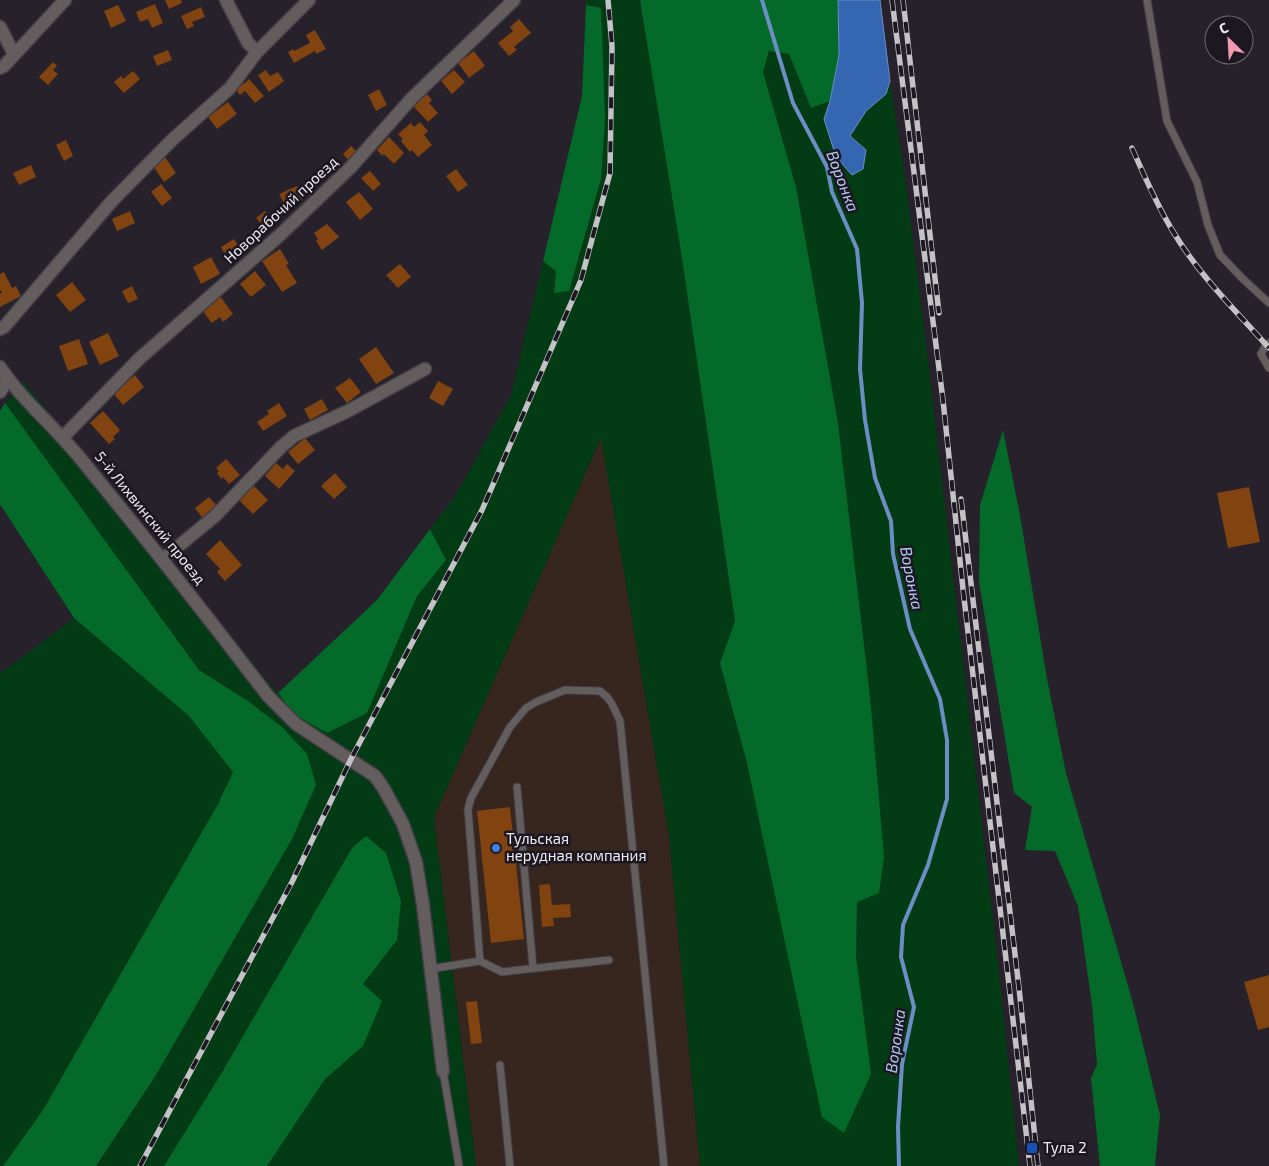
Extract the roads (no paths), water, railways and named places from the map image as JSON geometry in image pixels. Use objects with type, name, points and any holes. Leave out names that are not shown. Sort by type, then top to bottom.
[{"type":"street","points":[[0,68],[4,66],[64,0]]},
{"type":"street","points":[[226,0],[248,43],[257,52]]},
{"type":"street","points":[[0,329],[4,327],[124,189],[172,140],[230,88],[257,52],[309,0]]},
{"type":"street","name":"Новорабочий проезд","points":[[63,436],[140,358],[280,236],[351,167],[411,98],[514,0]]},
{"type":"street","points":[[0,27],[14,54]]},
{"type":"street","name":"5-й Лихвинский проезд","points":[[0,367],[8,379],[63,436],[163,559],[268,696],[296,724],[375,776],[384,789],[403,824],[415,856],[423,905],[443,1071]]},
{"type":"street","points":[[163,559],[215,516],[281,447],[294,436],[348,411],[425,369]]},
{"type":"street","points":[[0,392],[8,379]]},
{"type":"lane","points":[[1146,0],[1167,121],[1197,182],[1208,226],[1220,254],[1269,303]]},
{"type":"lane","points":[[1269,343],[1261,354],[1269,368]]},
{"type":"lane","points":[[480,961],[468,822],[468,809],[471,798],[510,727],[526,708],[546,697],[565,690],[600,691],[612,704],[620,721],[664,1166]]},
{"type":"lane","points":[[517,787],[533,968]]},
{"type":"lane","points":[[430,969],[480,961],[502,972],[609,960]]},
{"type":"lane","points":[[500,1065],[510,1166]]},
{"type":"lane","points":[[443,1071],[459,1166]]},
{"type":"water","points":[[838,0],[880,0],[890,81],[886,94],[866,111],[850,136],[866,150],[863,169],[852,175],[836,157],[824,119],[830,101],[839,55]]},
{"type":"waterway","name":"Воронка","points":[[762,0],[793,103],[827,167],[832,192],[857,249],[862,303],[860,369],[865,420],[875,478],[891,521],[893,554],[910,629],[940,699],[947,740],[947,799],[928,865],[903,925],[901,957],[914,1007],[902,1064],[898,1127],[899,1166]]},
{"type":"railway","points":[[140,1166],[292,882],[351,759],[482,510],[581,280],[610,173],[612,46],[608,0]]},
{"type":"railway","points":[[892,0],[943,400],[1030,1166]]},
{"type":"railway","points":[[903,0],[939,313]]},
{"type":"railway","points":[[1132,148],[1162,212],[1184,249],[1219,293],[1269,348]]},
{"type":"railway","points":[[961,499],[1019,988],[1038,1166]]},
{"type":"place","name":"Тульская нерудная компания","points":[[496,848]]},
{"type":"place","name":"Тула 2","points":[[1032,1148]]}]
